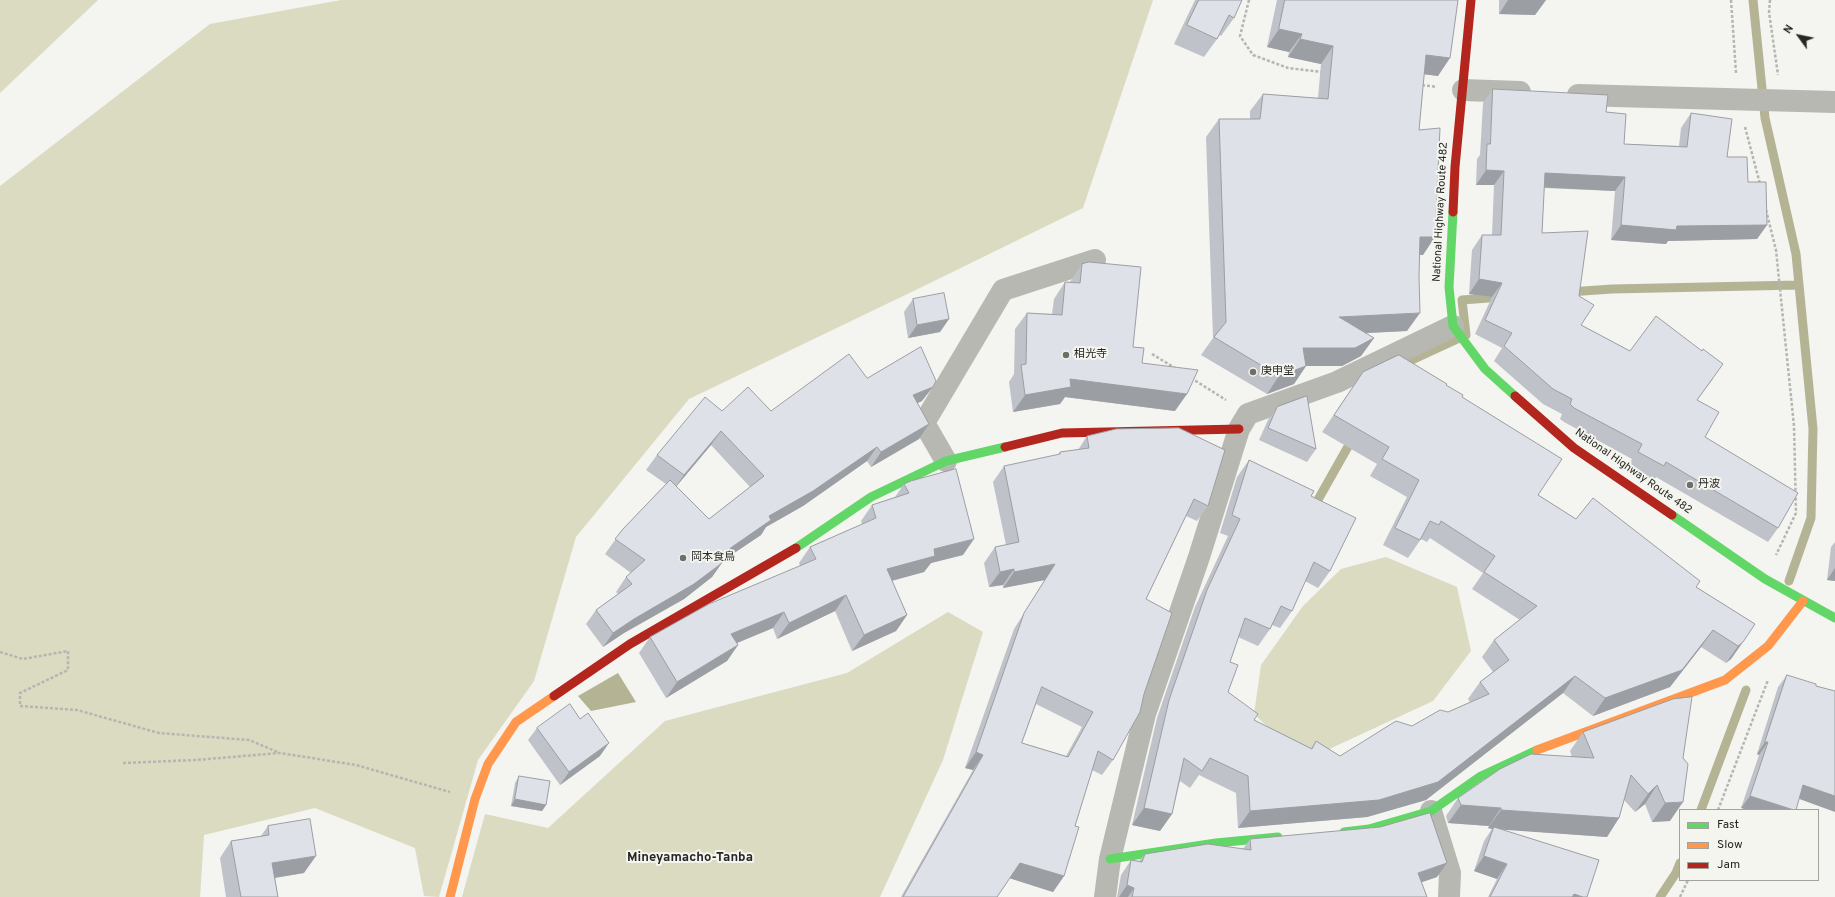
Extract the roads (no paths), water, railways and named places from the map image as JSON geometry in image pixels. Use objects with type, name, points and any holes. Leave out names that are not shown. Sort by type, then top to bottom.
[{"type":"main road","name":"National Highway Route 482","points":[[1471,0],[1455,167],[1449,287],[1453,326],[1485,369],[1574,448],[1765,579],[1835,618]]},
{"type":"main road","points":[[450,897],[475,799],[488,764],[516,722],[630,644],[787,555],[870,497],[946,461],[1062,433],[1244,421]]},
{"type":"main road","points":[[1338,832],[1369,829],[1431,811],[1481,776],[1542,748],[1725,680],[1768,646],[1803,601]]},
{"type":"main road","points":[[1110,859],[1216,843],[1284,837]]},
{"type":"street","points":[[1463,90],[1835,102]]},
{"type":"street","points":[[946,461],[924,422],[1002,290],[1095,260]]},
{"type":"street","points":[[1105,897],[1110,859],[1145,714],[1244,421],[1337,382],[1453,326]]},
{"type":"street","points":[[1431,811],[1450,873],[1449,897]]},
{"type":"waterway","points":[[1753,0],[1765,118],[1796,254],[1813,429],[1811,518],[1789,581]]},
{"type":"waterway","points":[[1569,292],[1612,289],[1799,285]]},
{"type":"waterway","points":[[1399,366],[1466,335],[1462,300],[1502,297]]},
{"type":"waterway","points":[[1315,505],[1354,436]]},
{"type":"waterway","points":[[1701,809],[1746,690]]},
{"type":"waterway","points":[[1660,897],[1676,873],[1679,866]]},
{"type":"place","name":"相光寺","points":[[1066,355]]},
{"type":"place","name":"庚申堂","points":[[1253,372]]},
{"type":"place","name":"丹波","points":[[1690,485]]},
{"type":"place","name":"岡本食鳥","points":[[683,558]]},
{"type":"district","name":"Mineyamacho-Tanba","points":[[690,858]]}]
